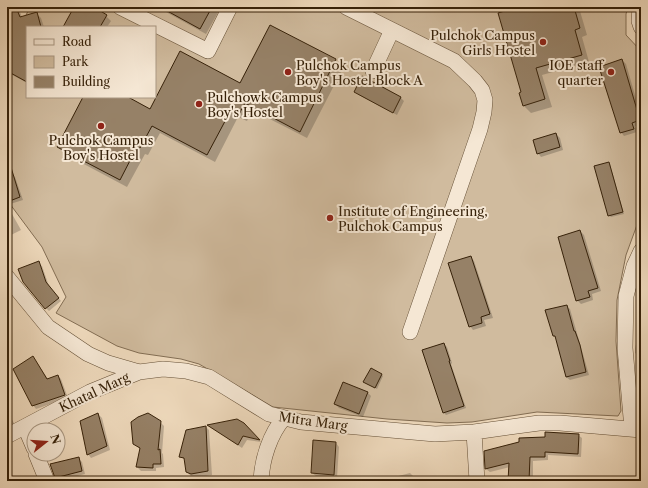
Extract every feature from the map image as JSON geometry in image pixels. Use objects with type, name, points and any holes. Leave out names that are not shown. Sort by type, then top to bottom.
[{"type":"street","points":[[120,7],[208,51],[230,7]]},
{"type":"street","points":[[346,7],[454,61],[476,81],[482,90],[485,100],[480,129],[410,332]]},
{"type":"street","points":[[640,7],[639,21],[641,27]]},
{"type":"street","points":[[373,71],[392,30]]},
{"type":"street","points":[[636,429],[625,348],[626,296],[634,266],[641,251]]},
{"type":"street","name":"Mitra Marg","points":[[7,277],[48,327],[88,354],[108,363],[138,372],[163,369],[186,371],[209,377],[269,414],[284,418],[301,422],[434,434],[474,432],[539,423],[560,423],[636,429]]},
{"type":"street","name":"Khatal Marg","points":[[7,436],[90,392],[138,372]]},
{"type":"street","points":[[261,481],[261,473],[272,438],[277,426],[284,418]]},
{"type":"street","points":[[474,432],[477,481]]},
{"type":"street","points":[[39,462],[47,481]]},
{"type":"green space","name":"Institute of Engineering, Pulchok Campus","points":[[30,7],[628,7],[626,14],[626,35],[641,51],[641,214],[626,255],[617,300],[616,341],[621,411],[618,416],[537,412],[472,422],[447,423],[387,419],[273,407],[199,364],[181,359],[139,353],[117,346],[56,313],[66,297],[42,247],[7,200],[7,54]]},
{"type":"building","points":[[7,7],[16,7],[20,17],[37,12],[41,26],[26,26],[26,81],[7,71]]},
{"type":"building","points":[[74,7],[94,7],[107,15],[101,26],[64,26]]},
{"type":"building","points":[[160,7],[212,7],[200,29]]},
{"type":"building","name":"Pulchok Campus Girls Hostel","points":[[518,7],[574,7],[580,28],[575,30],[582,55],[536,68],[545,99],[523,106],[519,93],[521,92],[498,13]]},
{"type":"building","points":[[270,25],[336,59],[300,132],[245,103],[239,114],[231,110],[207,155],[152,126],[140,148],[137,147],[120,180],[57,147],[82,98],[130,98],[150,109],[180,51],[240,83]]},
{"type":"building","points":[[622,59],[640,120],[632,123],[634,129],[620,133],[599,67]]},
{"type":"building","points":[[362,76],[401,97],[393,113],[354,92]]},
{"type":"building","points":[[556,133],[560,147],[537,154],[533,140]]},
{"type":"building","points":[[609,162],[623,212],[608,216],[594,166]]},
{"type":"building","points":[[10,164],[20,197],[7,202],[7,165]]},
{"type":"building","points":[[580,230],[598,288],[588,291],[590,297],[576,301],[558,237]]},
{"type":"building","points":[[471,256],[490,314],[481,317],[482,323],[469,327],[448,263]]},
{"type":"building","points":[[39,261],[46,282],[59,298],[45,309],[23,282],[18,269]]},
{"type":"building","points":[[567,305],[574,331],[580,345],[586,372],[566,377],[555,336],[553,336],[545,310]]},
{"type":"building","points":[[444,343],[464,406],[443,413],[422,350]]},
{"type":"building","points":[[33,356],[47,379],[58,375],[65,395],[32,406],[13,369]]},
{"type":"building","points":[[371,368],[382,374],[375,388],[363,382]]},
{"type":"building","points":[[343,382],[368,392],[359,414],[334,404]]},
{"type":"building","points":[[98,413],[107,446],[87,455],[80,421]]},
{"type":"building","points":[[148,413],[161,421],[158,450],[160,449],[161,464],[153,464],[153,468],[136,467],[140,448],[133,444],[131,422]]},
{"type":"building","points":[[237,419],[244,423],[260,440],[243,436],[238,445],[207,425]]},
{"type":"building","points":[[206,426],[208,471],[191,474],[186,472],[184,458],[179,457],[186,430]]},
{"type":"building","points":[[545,432],[579,434],[578,454],[545,452],[545,457],[530,457],[529,481],[508,481],[509,463],[485,469],[484,451],[519,442],[519,438],[545,437]]},
{"type":"building","points":[[313,440],[336,442],[334,475],[311,473]]},
{"type":"building","points":[[79,457],[82,471],[55,478],[50,464],[66,462],[66,460]]},
{"type":"place","name":"Pulchok Campus Girls Hostel","points":[[543,42]]},
{"type":"place","name":"Pulchok Campus Boy's Hostel Block A","points":[[288,72]]},
{"type":"place","name":"IOE staff quarter","points":[[611,72]]},
{"type":"place","name":"Pulchowk Campus Boy's Hostel","points":[[199,104]]},
{"type":"place","name":"Pulchok Campus Boy's Hostel","points":[[101,126]]},
{"type":"place","name":"Institute of Engineering, Pulchok Campus","points":[[330,218]]}]
